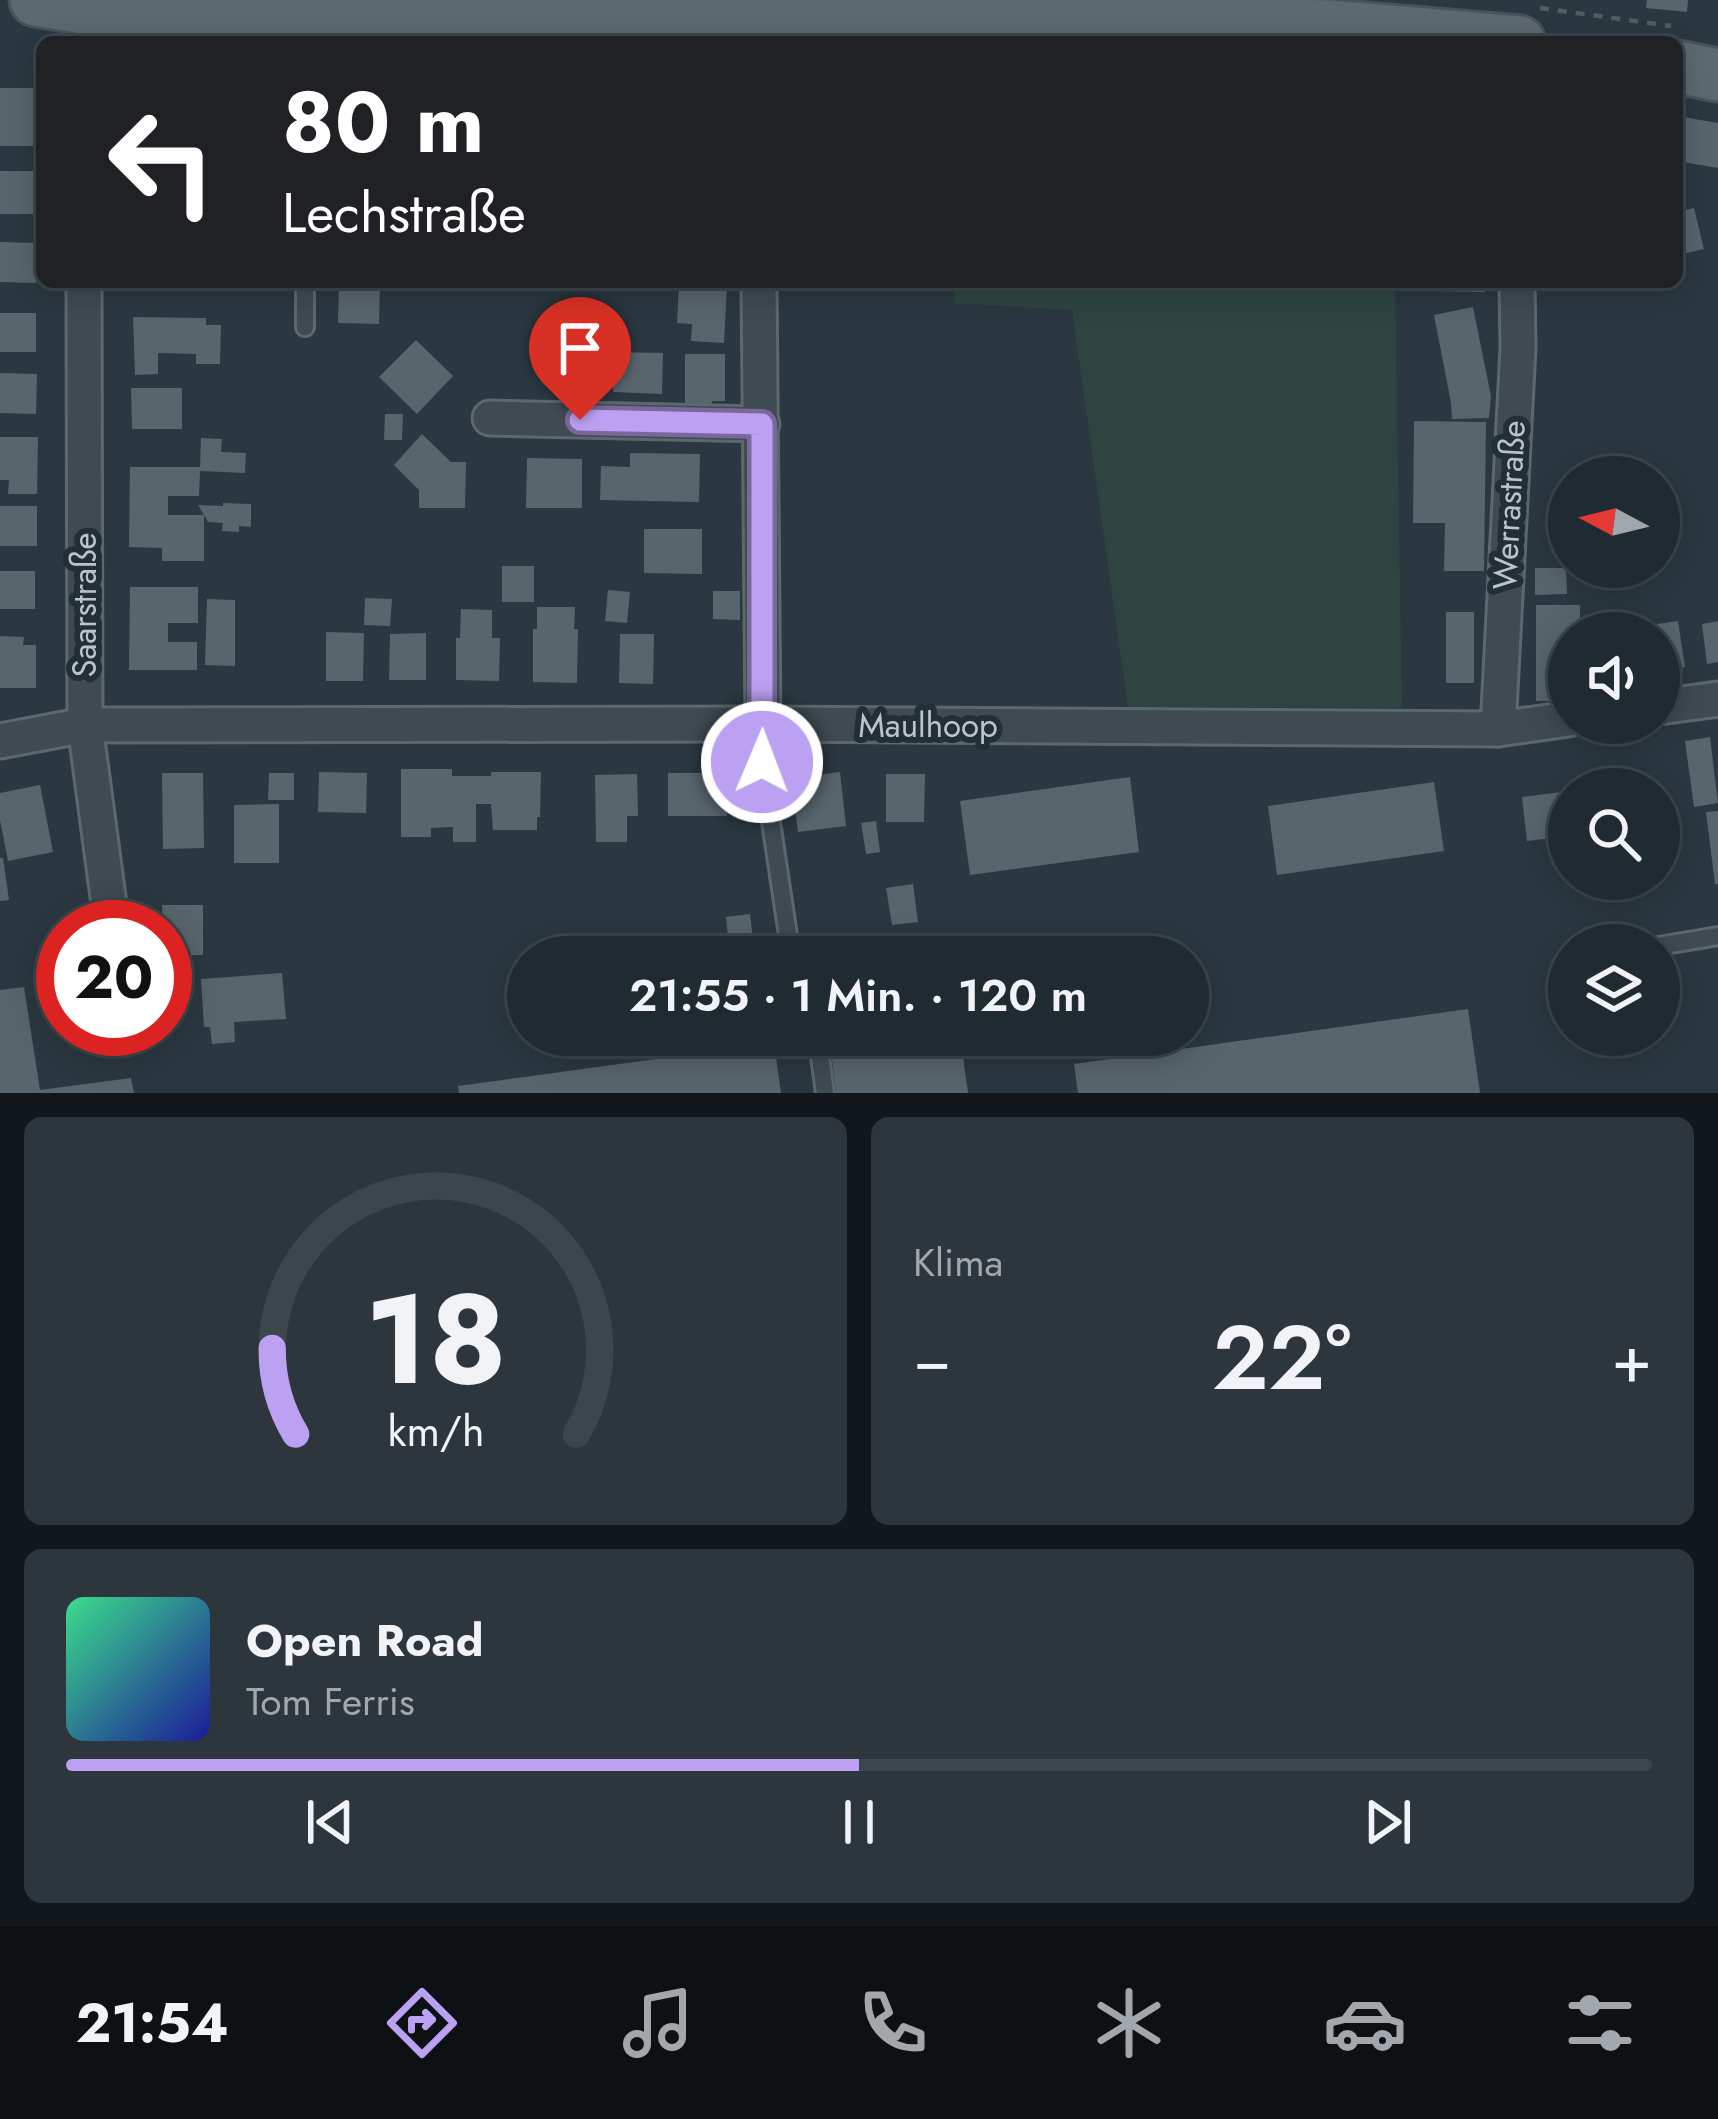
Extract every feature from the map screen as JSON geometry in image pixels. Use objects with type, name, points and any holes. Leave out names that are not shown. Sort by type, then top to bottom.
[{"type":"main road","points":[[68,17],[176,14],[303,22],[1024,20],[1516,33]]},
{"type":"main road","points":[[1683,51],[1718,75]]},
{"type":"street","name":"Saarstraße","points":[[84,288],[85,725],[108,900]]},
{"type":"street","points":[[759,288],[763,724]]},
{"type":"street","name":"Werrastraße","points":[[1498,729],[1517,288]]},
{"type":"street","points":[[490,418],[762,424]]},
{"type":"street","points":[[1680,704],[1718,699]]},
{"type":"street","name":"Maulhoop","points":[[0,741],[85,725],[1498,729],[1548,722]]},
{"type":"lane","points":[[305,288],[305,327]]},
{"type":"lane","points":[[763,724],[762,762],[788,936]]},
{"type":"lane","points":[[1680,942],[1718,936]]},
{"type":"lane","points":[[820,1056],[825,1093]]},
{"type":"path","points":[[1516,33],[1553,36]]},
{"type":"green space","points":[[953,288],[1395,288],[1402,708],[1128,707],[1072,310],[954,303]]},
{"type":"building","points":[[1647,0],[1688,0],[1687,12],[1646,8]]},
{"type":"building","points":[[0,88],[36,88],[36,146],[0,146]]},
{"type":"building","points":[[1683,117],[1718,123],[1718,168],[1683,162]]},
{"type":"building","points":[[0,171],[36,171],[36,214],[0,214]]},
{"type":"building","points":[[1683,203],[1685,210],[1694,208],[1704,249],[1683,254]]},
{"type":"building","points":[[0,242],[36,243],[36,283],[0,282]]},
{"type":"building","points":[[339,288],[380,288],[379,324],[338,323]]},
{"type":"building","points":[[679,288],[727,288],[724,343],[691,341],[692,324],[677,323]]},
{"type":"building","points":[[1432,288],[1485,288],[1485,292]]},
{"type":"building","points":[[1473,307],[1491,396],[1489,418],[1452,419],[1434,315]]},
{"type":"building","points":[[0,313],[36,313],[36,352],[0,352]]},
{"type":"building","points":[[133,317],[206,318],[206,325],[221,325],[220,364],[196,364],[196,354],[158,353],[158,374],[135,375]]},
{"type":"building","points":[[571,331],[595,336],[584,386],[577,384],[575,390],[542,383],[552,339],[569,342]]},
{"type":"building","points":[[416,340],[453,376],[417,414],[379,377]]},
{"type":"building","points":[[614,352],[663,353],[662,394],[613,392]]},
{"type":"building","points":[[685,354],[725,354],[725,401],[712,401],[711,407],[685,407]]},
{"type":"building","points":[[0,373],[37,374],[36,414],[0,413]]},
{"type":"building","points":[[131,388],[182,388],[182,429],[132,429]]},
{"type":"building","points":[[385,414],[403,414],[402,440],[384,440]]},
{"type":"building","points":[[1414,421],[1486,422],[1484,571],[1444,571],[1445,523],[1413,523]]},
{"type":"building","points":[[422,434],[451,462],[466,462],[465,508],[419,508],[419,490],[394,465]]},
{"type":"building","points":[[0,437],[38,437],[37,494],[8,494],[9,480],[0,480]]},
{"type":"building","points":[[201,438],[222,439],[221,452],[246,453],[245,473],[200,471],[199,496],[168,496],[168,515],[204,515],[204,561],[162,561],[162,548],[129,547],[130,467],[200,467]]},
{"type":"building","points":[[630,453],[700,454],[699,502],[600,500],[601,466],[630,467]]},
{"type":"building","points":[[527,458],[582,459],[582,508],[526,508]]},
{"type":"building","points":[[251,504],[251,527],[222,531],[223,523],[208,522],[198,505]]},
{"type":"building","points":[[0,506],[37,506],[37,546],[0,546]]},
{"type":"building","points":[[644,529],[702,529],[702,574],[644,573]]},
{"type":"building","points":[[502,566],[534,566],[534,602],[502,602]]},
{"type":"building","points":[[1535,568],[1548,568],[1548,588],[1567,588],[1567,594],[1535,595]]},
{"type":"building","points":[[0,571],[35,571],[35,609],[0,609]]},
{"type":"building","points":[[130,587],[198,587],[198,623],[168,623],[168,642],[197,642],[197,670],[129,670]]},
{"type":"building","points":[[608,590],[630,592],[627,623],[605,621]]},
{"type":"building","points":[[713,591],[740,591],[740,620],[713,619]]},
{"type":"building","points":[[365,598],[392,599],[390,626],[364,625]]},
{"type":"building","points":[[207,599],[235,600],[235,666],[205,665]]},
{"type":"building","points":[[1536,605],[1580,605],[1580,612],[1548,612],[1548,701],[1536,701]]},
{"type":"building","points":[[537,607],[575,607],[577,683],[533,682]]},
{"type":"building","points":[[461,609],[492,610],[492,638],[500,638],[499,681],[456,680]]},
{"type":"building","points":[[1446,612],[1474,612],[1474,683],[1446,683]]},
{"type":"building","points":[[1718,621],[1718,662],[1707,664],[1702,624]]},
{"type":"building","points":[[326,632],[364,633],[363,681],[326,681]]},
{"type":"building","points":[[426,633],[426,680],[389,680],[390,634]]},
{"type":"building","points":[[620,634],[654,634],[653,684],[619,683]]},
{"type":"building","points":[[0,636],[24,637],[23,645],[36,645],[36,688],[0,688]]},
{"type":"building","points":[[1710,737],[1718,803],[1694,807],[1685,741]]},
{"type":"building","points":[[401,769],[452,769],[452,776],[541,772],[537,830],[493,830],[491,804],[476,804],[476,842],[453,842],[453,827],[431,828],[431,837],[401,837]]},
{"type":"building","points":[[319,772],[367,773],[366,813],[318,812]]},
{"type":"building","points":[[840,772],[846,826],[798,832],[791,778]]},
{"type":"building","points":[[162,773],[203,773],[204,848],[163,849]]},
{"type":"building","points":[[269,773],[294,773],[294,800],[268,800]]},
{"type":"building","points":[[668,773],[727,773],[727,816],[668,816]]},
{"type":"building","points":[[637,774],[638,816],[627,816],[627,842],[596,842],[595,775]]},
{"type":"building","points":[[886,774],[925,774],[924,822],[886,822]]},
{"type":"building","points":[[1130,777],[1139,852],[970,875],[960,801]]},
{"type":"building","points":[[1434,782],[1444,851],[1277,875],[1268,806]]},
{"type":"building","points":[[40,785],[53,852],[8,861],[0,793]]},
{"type":"building","points":[[1548,794],[1548,838],[1527,841],[1522,797]]},
{"type":"building","points":[[279,804],[279,863],[234,863],[234,805]]},
{"type":"building","points":[[1718,811],[1718,884],[1715,884],[1706,812]]},
{"type":"building","points":[[876,821],[880,852],[866,854],[861,823]]},
{"type":"building","points":[[0,858],[9,900],[0,901]]},
{"type":"building","points":[[913,884],[918,922],[892,925],[886,888]]},
{"type":"building","points":[[192,905],[203,905],[203,955],[192,955]]},
{"type":"building","points":[[750,914],[753,936],[728,936],[726,917]]},
{"type":"building","points":[[282,973],[286,1019],[234,1022],[235,1042],[212,1044],[210,1027],[204,1027],[201,979]]},
{"type":"building","points":[[24,987],[40,1090],[131,1078],[134,1093],[0,1093],[0,990]]},
{"type":"building","points":[[1468,1009],[1480,1093],[1078,1093],[1074,1064],[1131,1056],[1209,1056],[1209,1045]]},
{"type":"building","points":[[678,1056],[776,1056],[781,1093],[459,1093],[458,1086]]},
{"type":"building","points":[[832,1056],[963,1056],[968,1093],[836,1093]]},
{"type":"route","points":[[580,420],[762,424],[762,762]]}]
